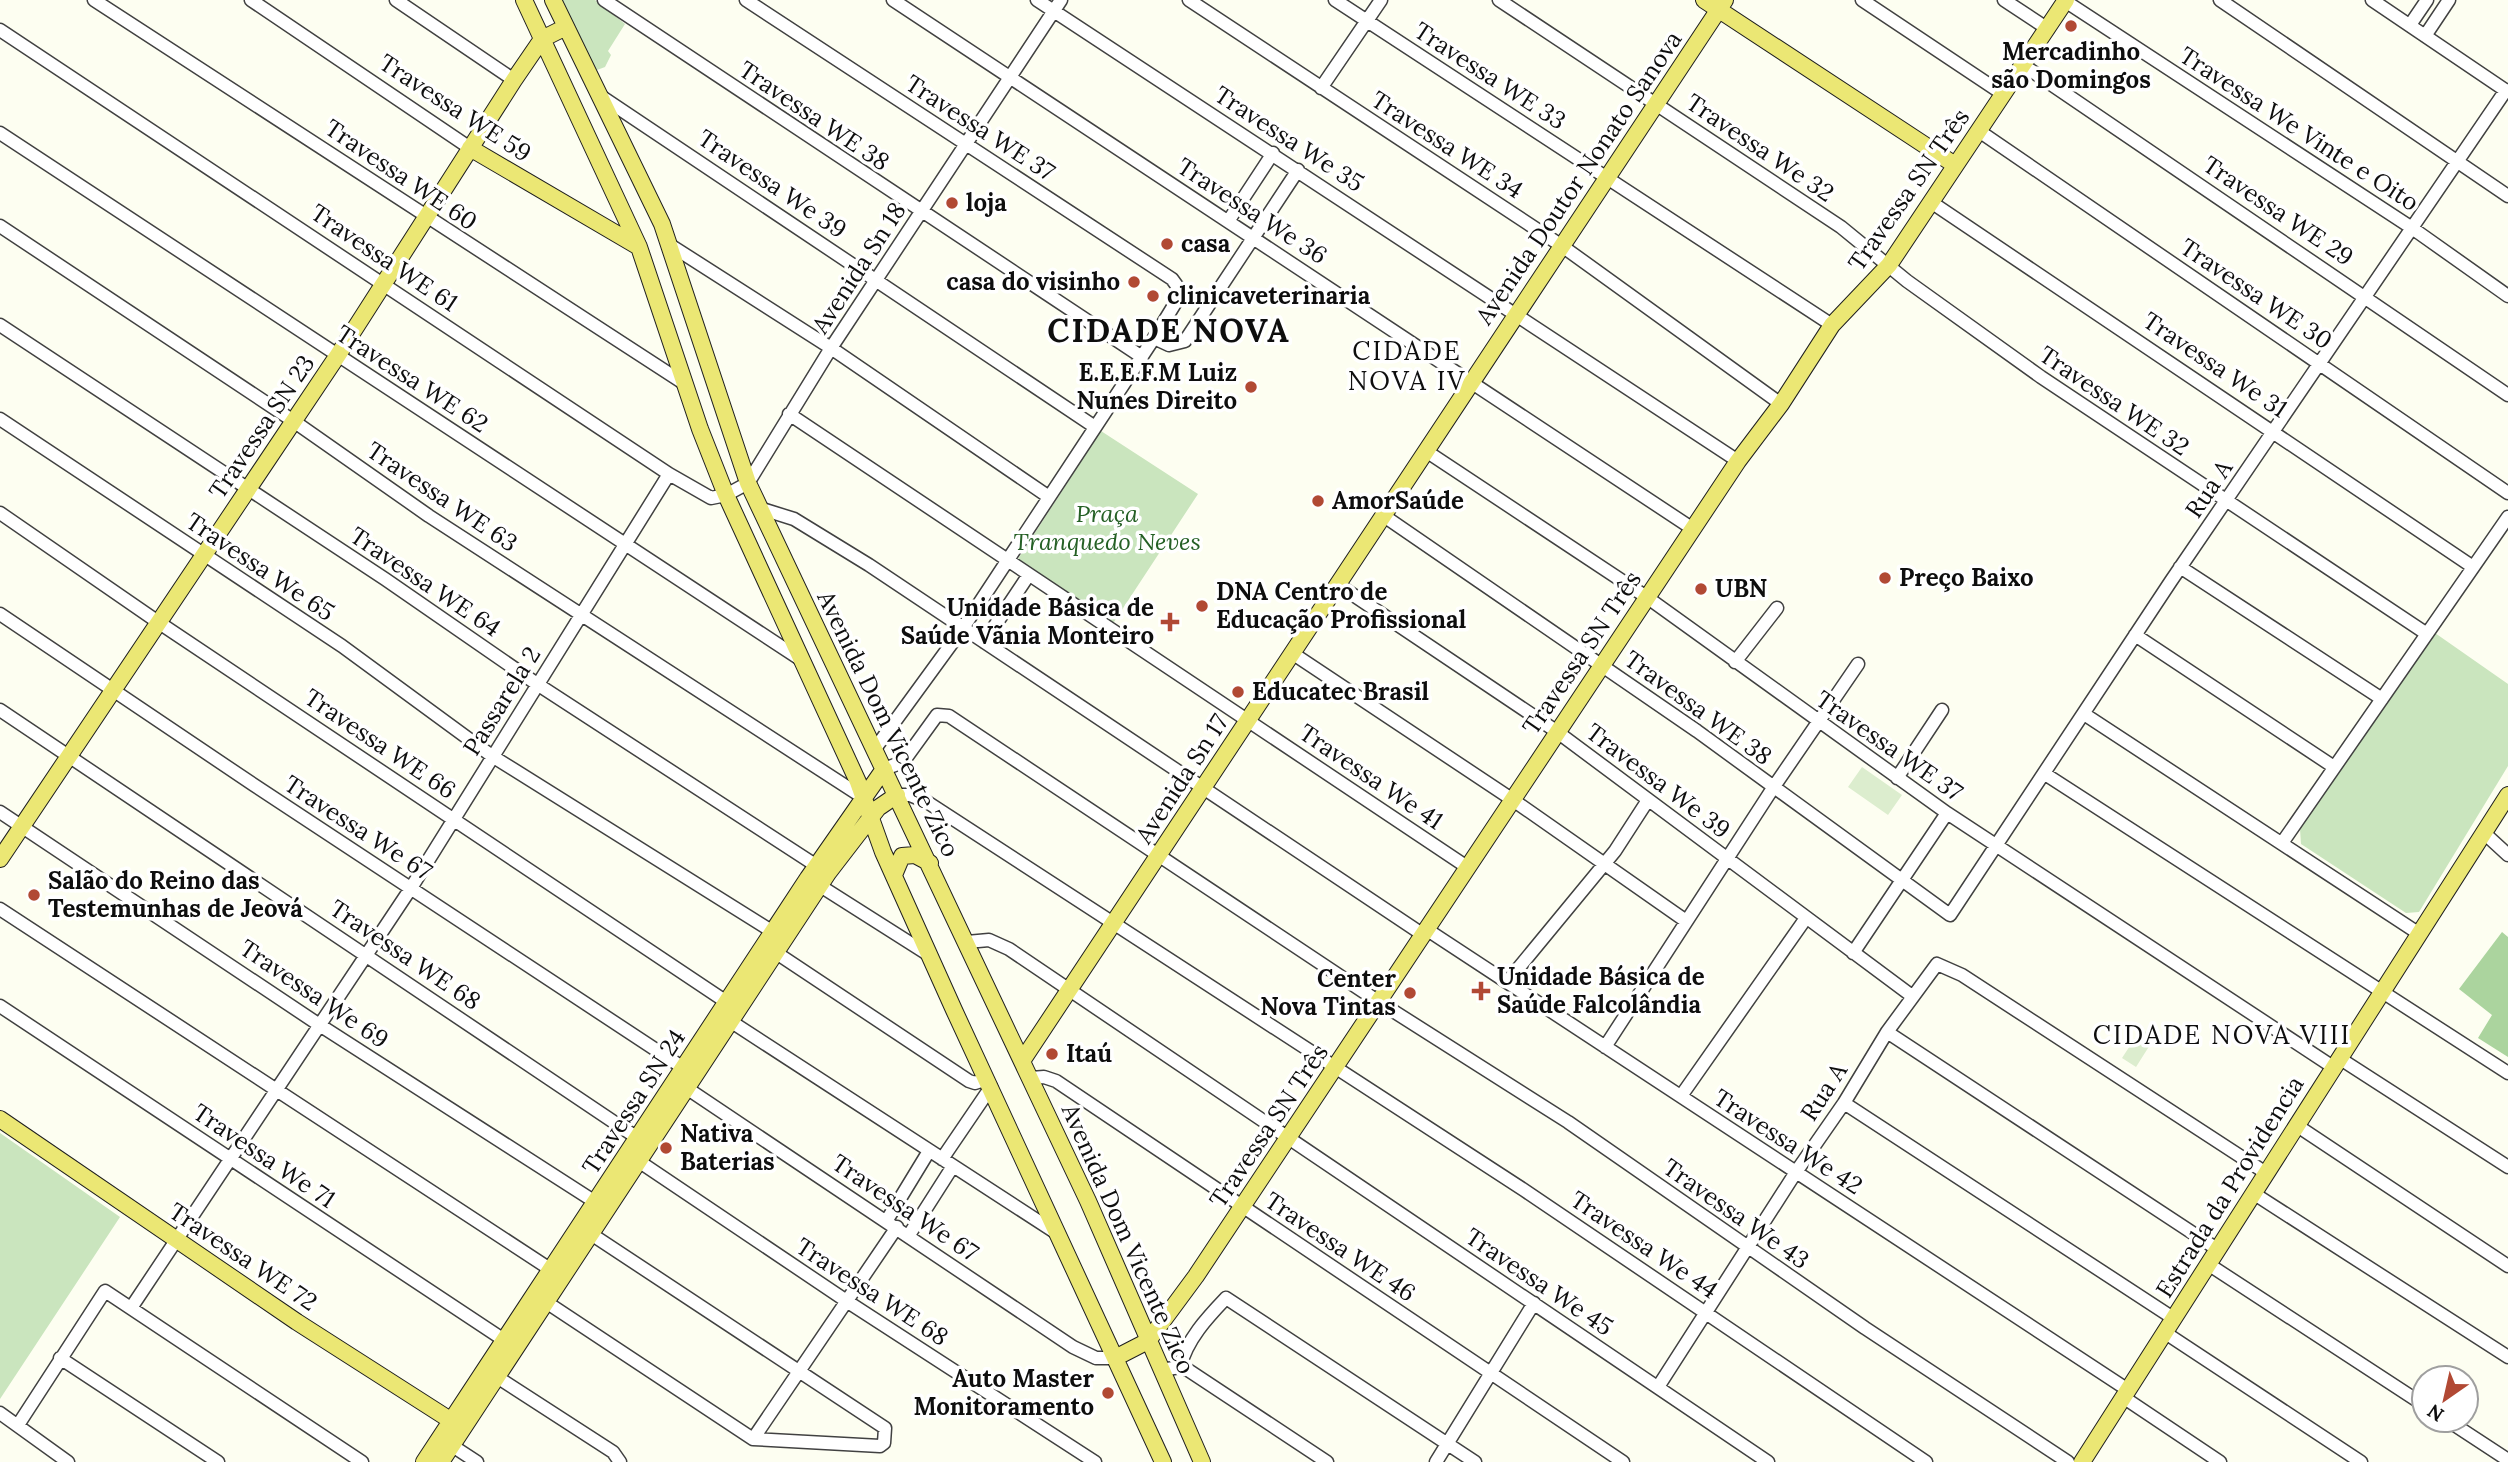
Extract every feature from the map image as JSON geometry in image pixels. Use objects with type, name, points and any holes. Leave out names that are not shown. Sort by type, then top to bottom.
[{"type":"main road","name":"Avenida Dom Vicente Zico","points":[[524,0],[639,247],[726,495],[864,798],[930,956],[1058,1235],[1077,1253],[1118,1356]]},
{"type":"main road","name":"Avenida Dom Vicente Zico","points":[[553,0],[657,211],[748,483],[759,508],[1031,1078],[1202,1462]]},
{"type":"main road","points":[[1704,0],[1722,5],[1955,165]]},
{"type":"main road","name":"Travessa SN Três","points":[[1148,1341],[1242,1207],[1738,461],[1781,404],[1832,325],[1889,265],[2065,0]]},
{"type":"main road","name":"Avenida Doutor Nonato Sanova","points":[[1471,381],[1722,5]]},
{"type":"main road","name":"Travessa SN 23","points":[[0,859],[202,554],[338,355],[514,80],[542,39],[566,27]]},
{"type":"main road","name":"Travessa WE 59","points":[[470,148],[639,247]]},
{"type":"main road","name":"Avenida Sn 17","points":[[1069,990],[1471,381]]},
{"type":"main road","name":"Travessa SN 24","points":[[424,1462],[497,1377],[540,1298],[818,875],[884,769]]},
{"type":"main road","name":"Travessa SN 24","points":[[818,875],[871,816],[897,795]]},
{"type":"main road","name":"Estrada da Providencia","points":[[2082,1462],[2508,795]]},
{"type":"main road","points":[[894,875],[902,856],[915,855],[930,863]]},
{"type":"main road","points":[[1022,1060],[1069,990]]},
{"type":"main road","name":"Travessa WE 72","points":[[0,1119],[175,1240],[457,1424]]},
{"type":"main road","name":"Travessa SN 24","points":[[440,1462],[452,1446],[457,1424],[504,1340],[540,1298]]},
{"type":"main road","points":[[1148,1341],[1118,1356],[1163,1462]]},
{"type":"street","name":"Travessa WE 60","points":[[94,0],[275,115],[424,217],[685,384]]},
{"type":"street","name":"Travessa WE 59","points":[[251,0],[470,148]]},
{"type":"street","points":[[396,0],[514,80]]},
{"type":"street","name":"Travessa WE 38","points":[[604,0],[920,213],[1142,357]]},
{"type":"street","name":"Travessa WE 37","points":[[746,0],[1172,279],[1180,290],[1179,297],[1154,338]]},
{"type":"street","points":[[893,0],[1009,79]]},
{"type":"street","name":"Travessa We 35","points":[[1037,0],[1057,6],[1516,315]]},
{"type":"street","name":"Travessa WE 34","points":[[1189,0],[1562,246],[1781,404]]},
{"type":"street","name":"Travessa WE 33","points":[[1335,0],[1832,325]]},
{"type":"street","points":[[1321,88],[1381,0]]},
{"type":"street","name":"Travessa We 32","points":[[1499,0],[1840,227],[1889,265]]},
{"type":"street","points":[[1862,0],[2003,94]]},
{"type":"street","points":[[2004,0],[2048,29]]},
{"type":"street","name":"Travessa We Vinte e Oito","points":[[2065,0],[2412,228],[2508,296]]},
{"type":"street","points":[[2220,0],[2508,196]]},
{"type":"street","points":[[2372,0],[2507,91]]},
{"type":"street","points":[[2410,25],[2427,0]]},
{"type":"street","points":[[2426,36],[2449,0]]},
{"type":"street","name":"Avenida Sn 18","points":[[748,483],[831,348],[1057,6]]},
{"type":"street","name":"Travessa WE 61","points":[[0,30],[669,474],[711,498],[726,495]]},
{"type":"street","name":"Travessa WE 29","points":[[2023,65],[2508,395]]},
{"type":"street","name":"Travessa We 36","points":[[1009,79],[1254,236],[1471,381]]},
{"type":"street","name":"Rua A","points":[[1950,915],[2180,567],[2507,91]]},
{"type":"street","name":"Travessa We 39","points":[[599,94],[1095,427]]},
{"type":"street","name":"Travessa WE 30","points":[[1979,131],[2508,493]]},
{"type":"street","name":"Travessa WE 62","points":[[0,133],[800,659]]},
{"type":"street","points":[[1229,220],[1273,153]]},
{"type":"street","points":[[874,750],[963,628],[1154,338],[1169,345],[1185,341],[1298,170]]},
{"type":"street","name":"Travessa We 31","points":[[1931,202],[2473,567]]},
{"type":"street","name":"Travessa WE 63","points":[[0,226],[292,420],[429,516],[864,798]]},
{"type":"street","points":[[670,244],[831,348],[1049,497]]},
{"type":"street","name":"Travessa WE 32","points":[[1889,265],[2041,377],[2427,634]]},
{"type":"street","points":[[1516,315],[1738,461]]},
{"type":"street","name":"Travessa WE 64","points":[[0,325],[537,684],[818,875],[930,956]]},
{"type":"street","points":[[1471,381],[1693,530]]},
{"type":"street","points":[[789,414],[1006,561]]},
{"type":"street","name":"Travessa We 65","points":[[0,419],[342,646],[492,756]]},
{"type":"street","name":"Travessa WE 37","points":[[1426,451],[1648,598],[1818,723],[1947,813],[2336,1062],[2508,1167]]},
{"type":"street","name":"Passarela 2","points":[[131,1308],[411,888],[669,474]]},
{"type":"street","points":[[726,495],[748,483]]},
{"type":"street","points":[[759,508],[794,519],[1424,931]]},
{"type":"street","name":"Travessa WE 66","points":[[0,513],[453,819],[728,1011]]},
{"type":"street","name":"Travessa WE 38","points":[[1384,516],[1601,664],[1950,915]]},
{"type":"street","points":[[2282,843],[2508,517]]},
{"type":"street","name":"Travessa We 41","points":[[1006,561],[1467,867]]},
{"type":"street","points":[[2180,567],[2382,699]]},
{"type":"street","points":[[984,642],[1028,576]]},
{"type":"street","name":"Travessa We 39","points":[[1336,584],[1556,731],[1912,996]]},
{"type":"street","points":[[1735,662],[1777,608]]},
{"type":"street","name":"Travessa We 67","points":[[0,614],[411,888],[1073,1347],[1096,1358],[1118,1356]]},
{"type":"street","points":[[2136,635],[2334,767]]},
{"type":"street","points":[[1292,653],[1513,800],[1686,921]]},
{"type":"street","points":[[1605,1047],[1773,788],[1858,664]]},
{"type":"street","points":[[0,710],[69,755]]},
{"type":"street","points":[[1897,778],[1942,710]]},
{"type":"street","points":[[884,769],[903,762],[937,715],[946,714],[1379,1002]]},
{"type":"street","points":[[2084,714],[2418,933]]},
{"type":"street","name":"Travessa WE 68","points":[[69,755],[644,1142]]},
{"type":"street","points":[[492,756],[774,942],[969,1081],[989,1083],[909,1235]]},
{"type":"street","points":[[2045,774],[2508,1073]]},
{"type":"street","points":[[897,795],[910,795],[927,802],[1115,922],[1335,1068]]},
{"type":"street","points":[[1507,982],[1603,865],[1648,800]]},
{"type":"street","name":"Travessa We 69","points":[[0,812],[318,1024],[601,1205]]},
{"type":"street","points":[[1853,953],[1947,813]]},
{"type":"street","points":[[2483,832],[2508,855]]},
{"type":"street","points":[[0,909],[556,1274]]},
{"type":"street","points":[[1681,1096],[1806,918]]},
{"type":"street","name":"Travessa We 42","points":[[1424,931],[1507,982],[1796,1172],[2125,1394],[2220,1462]]},
{"type":"street","points":[[967,942],[989,940],[1001,944],[1287,1139]]},
{"type":"street","name":"Rua A","points":[[1658,1387],[1708,1313],[1796,1172],[1844,1103],[1887,1032],[1937,964],[1973,982],[2266,1172]]},
{"type":"street","name":"Travessa We 43","points":[[1379,1002],[1568,1122],[1747,1248],[2068,1462]]},
{"type":"street","name":"Travessa We 71","points":[[0,1006],[504,1340]]},
{"type":"street","points":[[728,1011],[929,1151],[1058,1235]]},
{"type":"street","points":[[1887,1032],[2217,1249]]},
{"type":"street","name":"Travessa We 44","points":[[1335,1068],[1708,1313],[1926,1462]]},
{"type":"street","name":"Travessa WE 46","points":[[1031,1078],[1044,1077],[1056,1081],[1623,1462]]},
{"type":"street","points":[[1844,1103],[2173,1318]]},
{"type":"street","points":[[2296,1125],[2508,1266]]},
{"type":"street","name":"Travessa We 45","points":[[1287,1139],[1658,1387],[1751,1457],[1768,1462]]},
{"type":"street","points":[[753,1439],[848,1302],[929,1151]]},
{"type":"street","name":"Travessa WE 68","points":[[633,1157],[848,1302],[1096,1462]]},
{"type":"street","points":[[2253,1193],[2508,1357]]},
{"type":"street","points":[[540,1298],[753,1439],[880,1446],[885,1438],[885,1428],[585,1230]]},
{"type":"street","points":[[2208,1264],[2410,1396]]},
{"type":"street","points":[[18,1425],[104,1291],[362,1462]]},
{"type":"street","points":[[1180,1367],[1195,1332],[1226,1298],[1475,1462]]},
{"type":"street","points":[[1436,1462],[1493,1374],[1534,1303]]},
{"type":"street","points":[[2164,1332],[2361,1462]]},
{"type":"street","points":[[61,1358],[218,1462]]},
{"type":"street","points":[[1161,1370],[1180,1367],[1327,1462]]},
{"type":"street","points":[[497,1377],[613,1452],[620,1462]]},
{"type":"street","points":[[0,1413],[68,1462]]},
{"type":"street","points":[[2468,1434],[2508,1460]]},
{"type":"street","points":[[452,1446],[477,1462]]},
{"type":"green space","points":[[561,0],[595,0],[625,24],[608,51],[611,55],[605,67],[597,70],[581,47]]},
{"type":"green space","name":"Praça Tranquedo Neves","points":[[1101,431],[1198,494],[1112,625],[1016,562]]},
{"type":"green space","points":[[2435,633],[2508,684],[2508,766],[2419,912],[2406,913],[2301,844],[2300,829]]},
{"type":"green space","points":[[1862,767],[1902,795],[1888,815],[1848,787]]},
{"type":"green space","points":[[2502,932],[2508,937],[2508,1057],[2478,1038],[2492,1015],[2459,989]]},
{"type":"green space","points":[[2141,1029],[2155,1037],[2136,1067],[2122,1058]]},
{"type":"green space","points":[[0,1133],[120,1217],[0,1399]]},
{"type":"place","name":"Mercadinho são Domingos","points":[[2071,26]]},
{"type":"place","name":"loja","points":[[952,203]]},
{"type":"place","name":"casa","points":[[1167,244]]},
{"type":"place","name":"casa do visinho","points":[[1134,282]]},
{"type":"place","name":"clinicaveterinaria","points":[[1153,296]]},
{"type":"place","name":"E.E.E.F.M Luiz Nunes Direito","points":[[1251,387]]},
{"type":"place","name":"AmorSaúde","points":[[1318,501]]},
{"type":"place","name":"Preço Baixo","points":[[1885,578]]},
{"type":"place","name":"UBN","points":[[1701,589]]},
{"type":"place","name":"DNA Centro de Educação Profissional","points":[[1202,606]]},
{"type":"place","name":"Unidade Básica de Saúde Vãnia Monteiro","points":[[1170,622]]},
{"type":"place","name":"Educatec Brasil","points":[[1238,692]]},
{"type":"place","name":"Salão do Reino das Testemunhas de Jeová","points":[[34,895]]},
{"type":"place","name":"Unidade Básica de Saúde Falcolândia","points":[[1481,991]]},
{"type":"place","name":"Center Nova Tintas","points":[[1410,993]]},
{"type":"place","name":"Itaú","points":[[1052,1054]]},
{"type":"place","name":"Nativa Baterias","points":[[666,1148]]},
{"type":"place","name":"Auto Master Monitoramento","points":[[1108,1393]]},
{"type":"district","name":"CIDADE NOVA","points":[[1169,331]]},
{"type":"district","name":"CIDADE NOVA IV","points":[[1407,366]]},
{"type":"district","name":"CIDADE NOVA VIII","points":[[2222,1035]]}]
